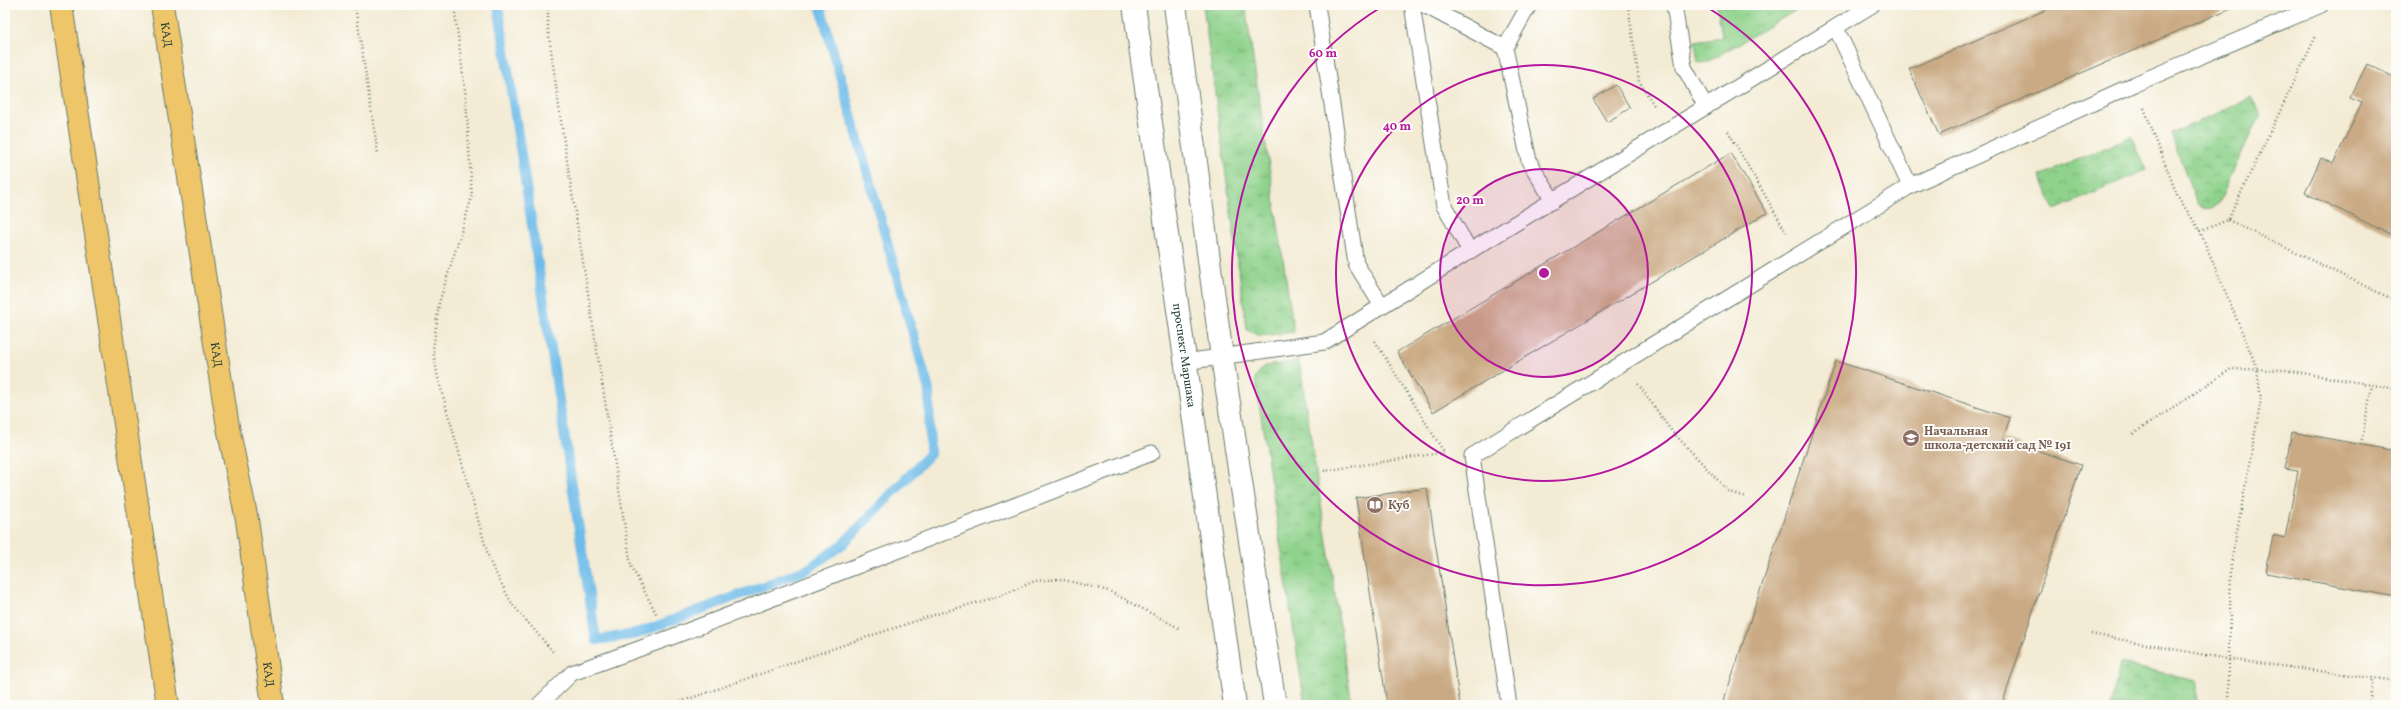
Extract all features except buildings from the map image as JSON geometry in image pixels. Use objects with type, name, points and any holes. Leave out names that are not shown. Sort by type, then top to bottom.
[{"type":"highway","points":[[61,5],[168,705]]},
{"type":"highway","name":"КАД","points":[[162,5],[227,419],[247,520],[273,705]]},
{"type":"street","name":"проспект Маршака","points":[[1134,5],[1235,705]]},
{"type":"street","points":[[1175,5],[1222,357],[1275,705]]},
{"type":"lane","points":[[1317,5],[1356,264],[1382,306]]},
{"type":"lane","points":[[1412,5],[1444,206],[1470,251]]},
{"type":"lane","points":[[1424,5],[1505,48]]},
{"type":"lane","points":[[1529,5],[1505,48],[1529,161],[1553,201]]},
{"type":"lane","points":[[1674,5],[1684,67],[1706,107]]},
{"type":"lane","points":[[1185,362],[1324,342],[1872,5]]},
{"type":"lane","points":[[1509,705],[1472,456],[1624,364],[1910,186],[2135,84],[2321,5]]},
{"type":"lane","points":[[1836,28],[1910,186]]},
{"type":"lane","points":[[539,705],[572,673],[669,638],[1152,453]]},
{"type":"path","points":[[355,5],[378,154]]},
{"type":"path","points":[[454,5],[466,105],[472,197],[439,303],[433,350],[434,357],[438,378],[490,562],[512,604],[572,673]]},
{"type":"path","points":[[548,5],[548,29],[564,142],[631,566],[669,638]]},
{"type":"path","points":[[1628,5],[1639,81],[1669,130]]},
{"type":"path","points":[[2200,231],[2228,220],[2317,34]]},
{"type":"path","points":[[2135,84],[2177,195],[2200,231],[2257,368],[2261,400],[2231,564],[2227,658],[2228,705]]},
{"type":"path","points":[[1728,131],[1800,255]]},
{"type":"path","points":[[2228,220],[2396,301]]},
{"type":"path","points":[[1375,341],[1444,452]]},
{"type":"path","points":[[1624,364],[1670,429],[1729,492],[1746,497]]},
{"type":"path","points":[[2133,434],[2231,369],[2257,368],[2285,370],[2396,389]]},
{"type":"path","points":[[2361,444],[2372,385]]},
{"type":"path","points":[[1324,471],[1450,451],[1472,456]]},
{"type":"path","points":[[678,705],[680,702],[721,686],[943,612],[1000,596],[1034,581],[1060,579],[1108,591],[1179,628]]},
{"type":"path","points":[[2091,634],[2227,658],[2396,681]]},
{"type":"path","points":[[2369,705],[2373,678]]},
{"type":"green space","points":[[1203,5],[1245,5],[1294,332],[1260,336],[1247,330]]},
{"type":"green space","points":[[1717,5],[1805,5],[1707,62],[1698,63],[1695,41],[1722,37]]},
{"type":"green space","points":[[2251,98],[2260,114],[2218,204],[2212,209],[2203,208],[2197,204],[2171,134]]},
{"type":"green space","points":[[2132,136],[2146,170],[2055,210],[2040,176]]},
{"type":"green space","points":[[1299,361],[1352,705],[1305,705],[1255,377],[1265,366]]},
{"type":"green space","points":[[2120,664],[2197,680],[2197,705],[2111,705]]},
{"type":"waterway","points":[[498,5],[596,640],[636,634],[808,569],[843,544],[930,454],[929,390],[820,5]]},
{"type":"place","name":"Начальная школа-детский сад № 191","points":[[1911,438]]},
{"type":"place","name":"Куб","points":[[1375,505]]}]
